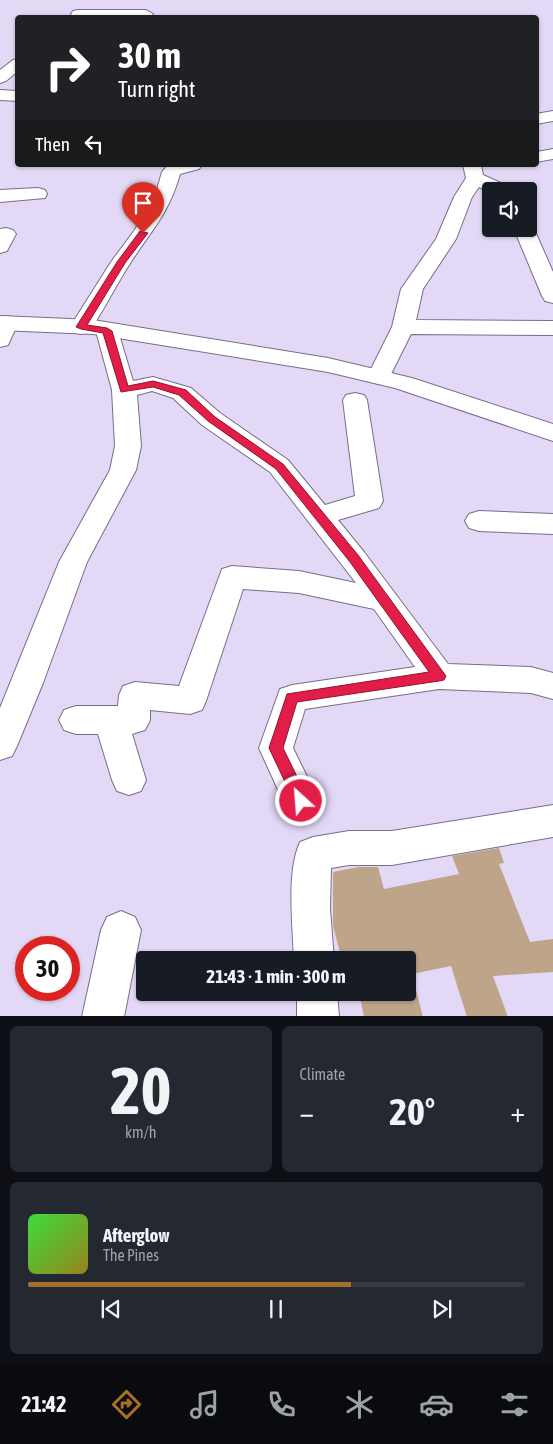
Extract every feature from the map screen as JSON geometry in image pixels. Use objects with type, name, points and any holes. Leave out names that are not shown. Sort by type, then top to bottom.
[{"type":"street","points":[[77,15],[95,0]]},
{"type":"street","points":[[111,15],[146,14]]},
{"type":"street","points":[[0,78],[15,66]]},
{"type":"street","points":[[0,95],[15,96]]},
{"type":"street","points":[[539,118],[553,116]]},
{"type":"street","points":[[539,156],[553,154]]},
{"type":"street","points":[[0,746],[27,683],[73,562],[123,470],[128,446],[124,390],[94,329],[121,262],[143,233],[164,196],[171,172],[182,167]]},
{"type":"street","points":[[380,377],[403,327],[412,289],[446,239],[473,172],[489,182]]},
{"type":"street","points":[[0,196],[38,194]]},
{"type":"street","points":[[527,237],[553,296]]},
{"type":"street","points":[[403,327],[553,328]]},
{"type":"street","points":[[2,328],[94,329],[328,365],[403,383],[553,433]]},
{"type":"street","points":[[124,390],[153,384],[182,393],[212,419],[279,466],[320,516],[439,676]]},
{"type":"street","points":[[320,516],[369,501],[354,400]]},
{"type":"street","points":[[479,521],[553,524]]},
{"type":"street","points":[[76,720],[133,720],[136,695],[190,701],[232,577],[299,582],[384,600]]},
{"type":"street","points":[[301,801],[276,748],[292,698],[439,676],[531,680],[553,686]]},
{"type":"street","points":[[111,720],[129,780]]},
{"type":"street","points":[[313,951],[310,909],[313,854],[349,848],[392,848],[553,821]]},
{"type":"street","points":[[103,1016],[122,930]]},
{"type":"street","points":[[317,1001],[318,1016]]},
{"type":"building","points":[[499,848],[504,863],[499,864],[530,942],[553,939],[553,972],[493,976],[508,1016],[467,1016],[451,966],[416,973],[416,951],[340,951],[333,926],[333,872],[358,867],[378,867],[384,889],[459,874],[452,856]]},
{"type":"building","points":[[416,990],[423,1016],[364,1016],[361,1001],[416,1001]]},
{"type":"route","points":[[143,233],[107,283],[81,327],[93,327],[107,331],[124,390],[153,384],[182,393],[212,419],[279,466],[354,558],[439,676],[292,698],[276,748],[301,801]]}]
